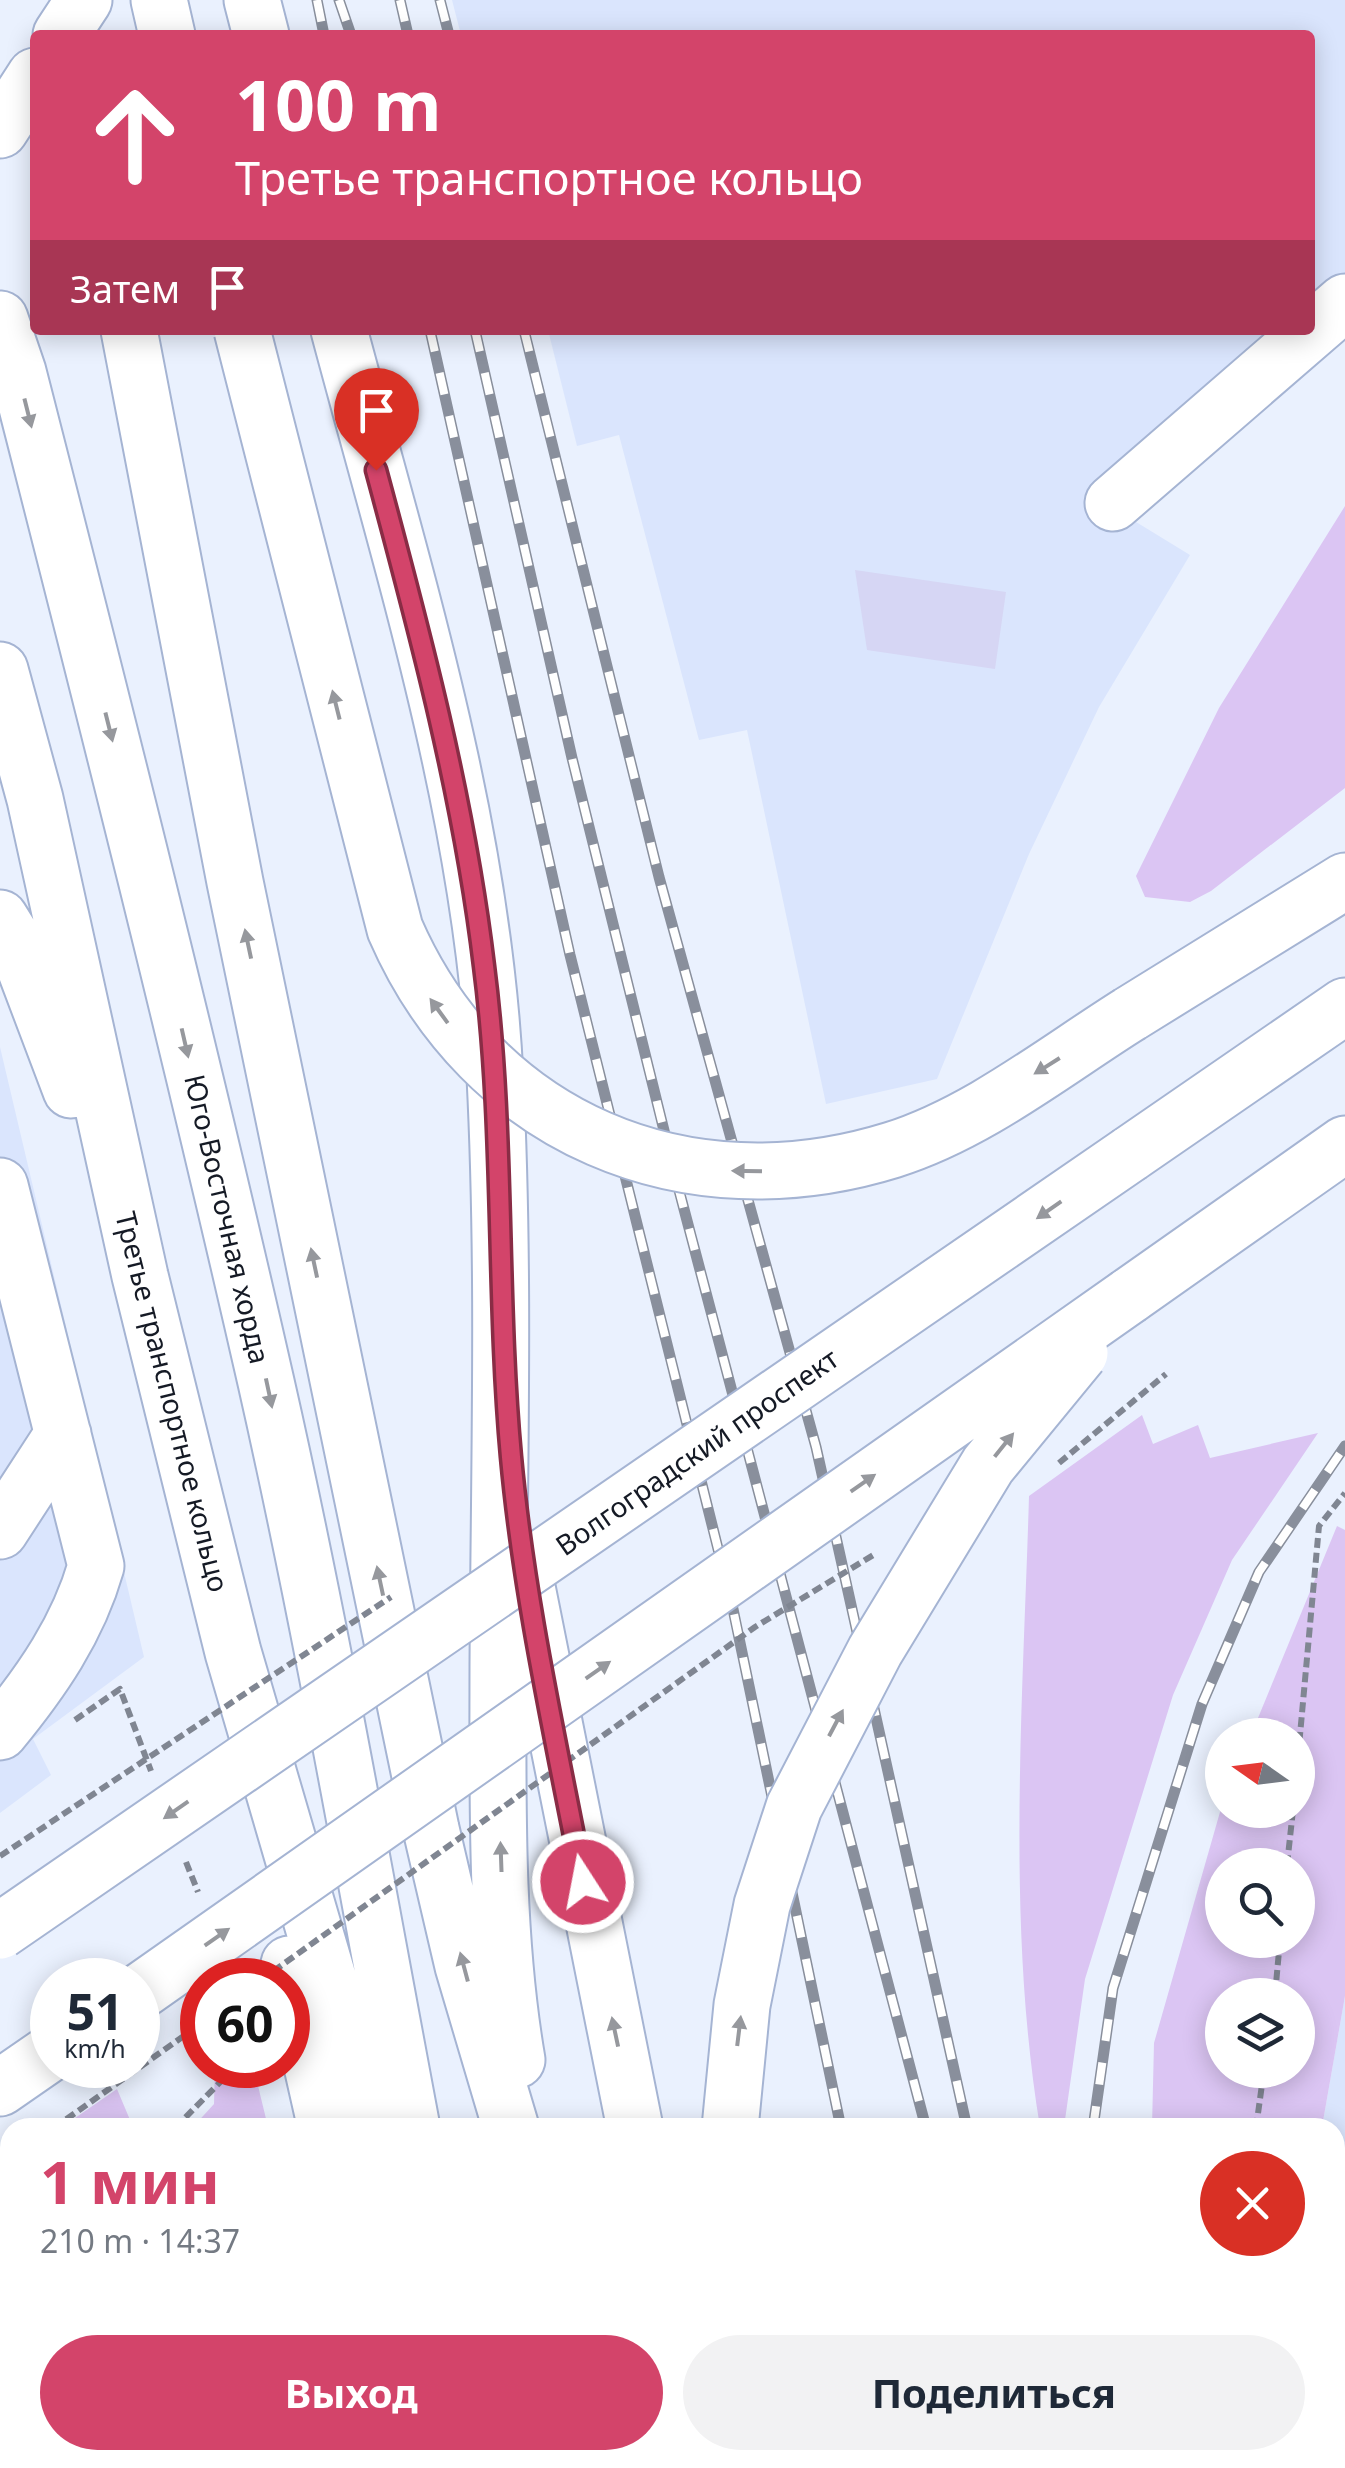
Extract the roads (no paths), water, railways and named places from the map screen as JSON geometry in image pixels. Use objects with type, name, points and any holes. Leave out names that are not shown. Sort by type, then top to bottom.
[{"type":"main road","points":[[49,0],[58,30]]},
{"type":"main road","points":[[63,30],[84,0]]},
{"type":"main road","points":[[159,0],[167,30]]},
{"type":"main road","points":[[252,0],[260,30]]},
{"type":"main road","points":[[0,130],[30,84]]},
{"type":"main road","points":[[1315,328],[1345,302]]},
{"type":"main road","name":"Юго-Восточная хорда","points":[[0,319],[18,372],[114,750],[266,1383],[313,1602],[410,2118]]},
{"type":"main road","points":[[130,335],[235,882],[430,1828],[463,1966],[508,2118]]},
{"type":"main road","points":[[243,335],[395,929],[417,980],[451,1028],[482,1062],[525,1098],[570,1127],[674,1163],[788,1172],[895,1149],[947,1127],[1345,881]]},
{"type":"main road","points":[[341,335],[440,717],[466,846],[495,1072],[510,1454],[527,1595],[633,2118]]},
{"type":"main road","points":[[1113,502],[1307,335]]},
{"type":"main road","name":"Третье транспортное кольцо","points":[[0,670],[35,799],[140,1276],[233,1652],[369,2118]]},
{"type":"main road","points":[[0,918],[15,942],[140,1276]]},
{"type":"main road","name":"Волгоградский проспект","points":[[0,1931],[1345,1006]]},
{"type":"main road","points":[[160,1978],[1345,1144]]},
{"type":"main road","points":[[0,1186],[96,1566],[83,1610],[34,1690],[0,1732]]},
{"type":"main road","points":[[500,1204],[498,1776],[507,1958],[528,2118]]},
{"type":"main road","points":[[731,2118],[742,2005],[762,1904],[794,1807],[875,1651],[988,1465],[1130,1296]]},
{"type":"main road","points":[[0,1532],[63,1434]]},
{"type":"main road","points":[[233,1652],[230,1706],[324,2118]]},
{"type":"main road","points":[[0,2088],[30,2067]]},
{"type":"railway","points":[[317,0],[323,30]]},
{"type":"railway","points":[[339,0],[349,30]]},
{"type":"railway","points":[[400,0],[407,30]]},
{"type":"railway","points":[[440,0],[448,30]]},
{"type":"railway","points":[[431,335],[570,955],[733,1609],[839,2118]]},
{"type":"railway","points":[[476,335],[572,758],[675,1175],[923,2118]]},
{"type":"railway","points":[[525,335],[659,877],[816,1447],[965,2118]]},
{"type":"railway","points":[[1094,2118],[1113,1988],[1202,1704],[1259,1572],[1345,1446]]}]
